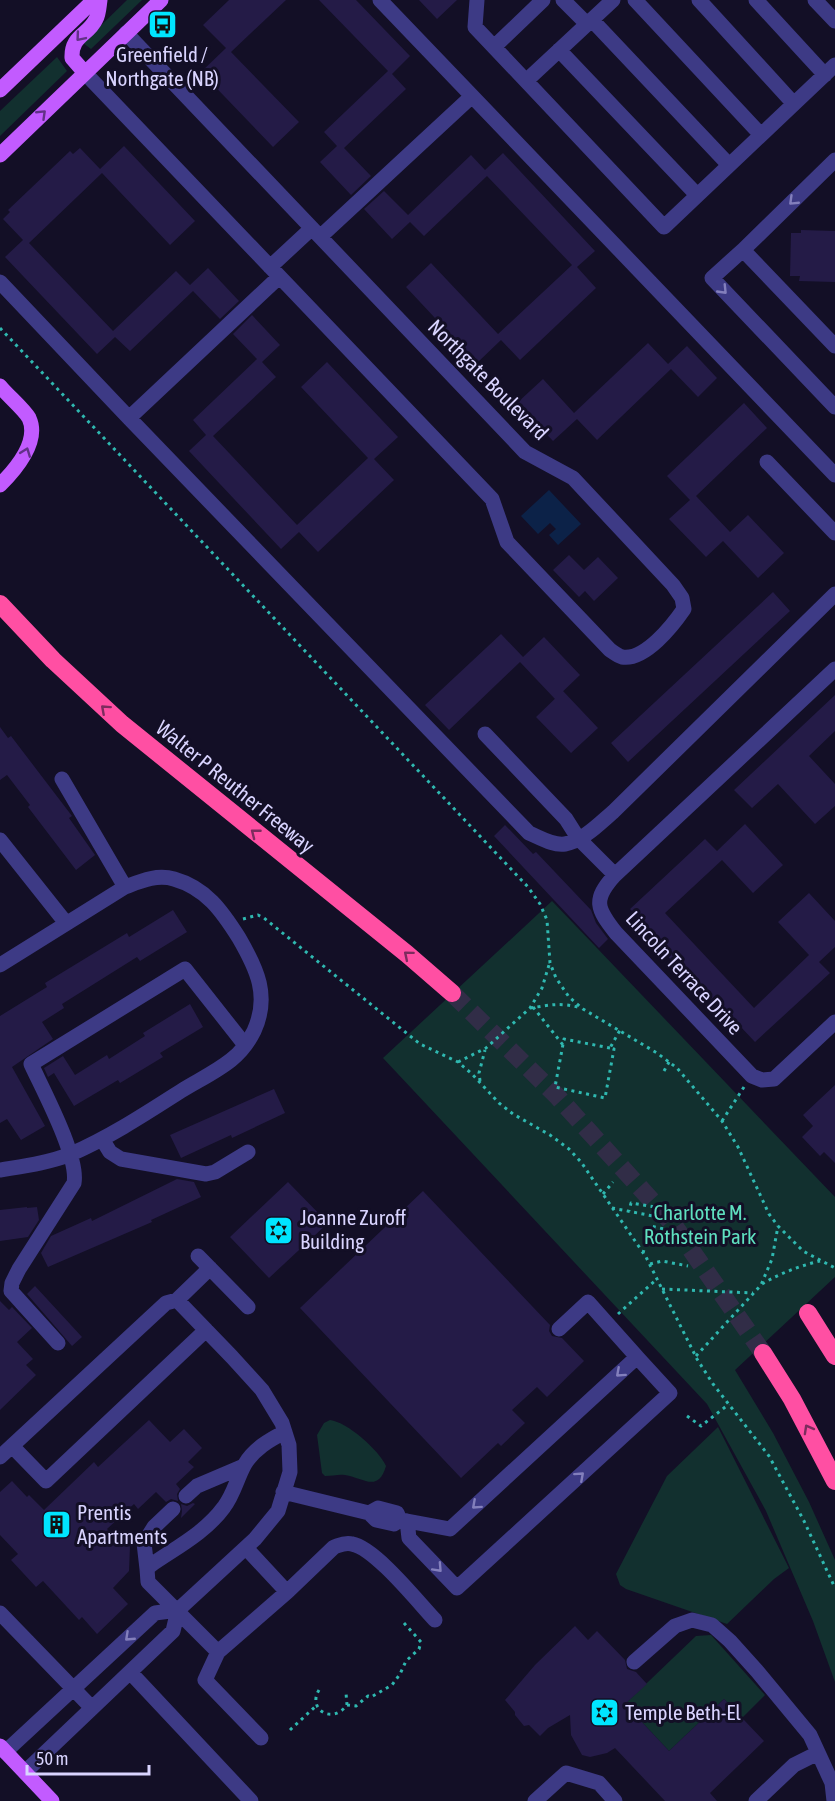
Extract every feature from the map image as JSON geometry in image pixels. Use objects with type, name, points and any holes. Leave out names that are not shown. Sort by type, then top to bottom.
[{"type":"highway","name":"Walter P Reuther Freeway","points":[[0,604],[53,660],[122,724],[452,993]]},
{"type":"highway","points":[[808,1312],[835,1356]]},
{"type":"highway","points":[[764,1353],[792,1399],[835,1481]]},
{"type":"main road","points":[[0,90],[94,0]]},
{"type":"main road","points":[[85,73],[72,58],[71,50],[75,41],[96,20],[100,0]]},
{"type":"main road","points":[[0,155],[161,0]]},
{"type":"main road","points":[[0,386],[29,418],[31,431],[29,444],[21,463],[3,482]]},
{"type":"main road","points":[[3,1749],[52,1801]]},
{"type":"street","points":[[380,0],[835,475]]},
{"type":"street","points":[[477,0],[475,27],[664,227],[830,70],[756,0]]},
{"type":"street","points":[[494,47],[543,0]]},
{"type":"street","points":[[563,0],[590,22],[729,165]]},
{"type":"street","points":[[526,81],[613,0]]},
{"type":"street","points":[[635,0],[761,135]]},
{"type":"street","points":[[699,0],[794,104]]},
{"type":"street","points":[[815,0],[835,21]]},
{"type":"street","name":"Northgate Boulevard","points":[[85,73],[492,499],[507,542],[610,650],[622,657],[642,654],[673,625],[684,609],[682,598],[673,585],[573,478],[525,452],[126,33]]},
{"type":"street","points":[[559,50],[698,195]]},
{"type":"street","points":[[129,418],[316,232],[471,97]]},
{"type":"street","points":[[834,404],[712,278],[835,160]]},
{"type":"street","points":[[742,250],[835,346]]},
{"type":"street","points":[[0,282],[529,833],[551,843],[565,844],[578,838],[614,812],[835,594]]},
{"type":"street","points":[[767,462],[835,533]]},
{"type":"street","name":"Lincoln Terrace Drive","points":[[752,1076],[624,942],[604,917],[599,901],[603,889],[615,875],[835,669]]},
{"type":"street","points":[[484,734],[566,819],[578,838],[615,875]]},
{"type":"street","points":[[62,779],[125,887]]},
{"type":"street","points":[[0,841],[66,923]]},
{"type":"street","points":[[0,965],[125,887],[142,880],[171,878],[202,891],[213,901],[235,931],[253,962],[260,980],[262,995],[259,1017],[253,1033],[232,1059],[102,1139],[70,1154],[41,1163],[0,1170]]},
{"type":"street","points":[[58,1343],[11,1291],[19,1269],[74,1183],[75,1170],[70,1154],[31,1064],[185,969],[245,1045]]},
{"type":"street","points":[[752,1076],[762,1080],[774,1079],[835,1022]]},
{"type":"street","points":[[102,1139],[110,1152],[121,1159],[206,1174],[215,1172],[249,1152]]},
{"type":"street","points":[[198,1256],[248,1307]]},
{"type":"street","points":[[0,1457],[166,1303],[177,1300],[210,1268]]},
{"type":"street","points":[[25,1772],[173,1631],[178,1610],[246,1548],[278,1511],[290,1472],[289,1446],[282,1423],[262,1390],[177,1300]]},
{"type":"street","points":[[404,1520],[410,1538],[457,1588],[670,1393],[588,1302],[559,1329]]},
{"type":"street","points":[[12,1446],[46,1481],[206,1330]]},
{"type":"street","points":[[284,1492],[369,1513],[376,1520],[394,1524],[404,1520],[450,1529],[637,1357]]},
{"type":"street","points":[[147,1569],[151,1564],[188,1542],[215,1518],[235,1490],[244,1466],[265,1443],[285,1432]]},
{"type":"street","points":[[186,1496],[197,1486],[244,1466]]},
{"type":"street","points":[[172,1509],[154,1527],[144,1543],[148,1582],[218,1652]]},
{"type":"street","points":[[261,1738],[205,1680],[218,1652],[287,1592],[334,1547],[353,1544],[367,1551],[379,1560],[435,1620]]},
{"type":"street","points":[[246,1548],[287,1592]]},
{"type":"street","points":[[3,1749],[155,1612],[178,1610]]},
{"type":"street","points":[[0,1613],[92,1708]]},
{"type":"street","points":[[634,1662],[675,1626],[692,1620],[712,1625],[730,1641],[810,1735],[832,1783],[834,1801]]},
{"type":"street","points":[[130,1672],[251,1801]]},
{"type":"street","points":[[756,1801],[794,1765],[818,1753]]},
{"type":"street","points":[[535,1801],[566,1773],[599,1784],[615,1801]]},
{"type":"path","points":[[0,328],[528,887],[540,904],[547,920],[550,963],[556,978],[569,997],[583,1009],[669,1062],[698,1091],[722,1120],[738,1147],[769,1214],[778,1226],[803,1251],[835,1268]]},
{"type":"path","points":[[235,931],[245,917],[258,915],[264,918],[420,1044],[458,1062],[499,1103],[513,1114],[550,1135],[569,1149],[581,1162],[644,1253],[696,1356],[713,1384],[769,1456],[804,1521],[835,1587]]},
{"type":"path","points":[[458,1062],[486,1048],[532,1007],[542,988],[550,963]]},
{"type":"path","points":[[532,1007],[560,1003],[583,1009]]},
{"type":"path","points":[[532,1007],[563,1045]]},
{"type":"path","points":[[610,1048],[620,1030]]},
{"type":"path","points":[[564,1039],[610,1048],[614,1049],[605,1098],[555,1088],[564,1039]]},
{"type":"path","points":[[480,1083],[479,1073],[486,1048]]},
{"type":"path","points":[[664,1071],[669,1062]]},
{"type":"path","points":[[722,1120],[752,1076]]},
{"type":"path","points":[[603,1194],[613,1182]]},
{"type":"path","points":[[612,1208],[653,1216],[655,1207],[631,1203],[629,1211]]},
{"type":"path","points":[[644,1253],[651,1226],[664,1229],[663,1237],[649,1234]]},
{"type":"path","points":[[761,1285],[772,1259],[778,1226]]},
{"type":"path","points":[[696,1356],[761,1285],[779,1274],[821,1260]]},
{"type":"path","points":[[650,1264],[662,1261],[688,1266]]},
{"type":"path","points":[[614,1318],[657,1279]]},
{"type":"path","points":[[662,1289],[753,1293]]},
{"type":"path","points":[[687,1416],[701,1426],[729,1404]]},
{"type":"path","points":[[347,1705],[356,1706],[368,1696],[377,1695],[392,1685],[406,1661],[421,1646],[420,1639],[404,1623]]},
{"type":"path","points":[[319,1690],[316,1697],[317,1705],[326,1714],[340,1713],[347,1705],[346,1694]]},
{"type":"path","points":[[290,1730],[317,1705]]},
{"type":"green space","points":[[127,0],[142,0],[91,49],[83,43]]},
{"type":"green space","points":[[57,57],[67,71],[0,136],[0,111]]},
{"type":"green space","name":"Charlotte M. Rothstein Park","points":[[552,901],[835,1197],[835,1277],[735,1370],[773,1433],[809,1502],[835,1560],[835,1682],[813,1621],[766,1511],[707,1404],[383,1058]]},
{"type":"green space","points":[[330,1420],[353,1431],[377,1452],[386,1466],[379,1479],[370,1482],[345,1475],[325,1476],[322,1473],[317,1435],[324,1423]]},
{"type":"green space","points":[[718,1427],[789,1568],[774,1579],[727,1624],[626,1589],[620,1585],[616,1574],[667,1476]]},
{"type":"green space","points":[[711,1635],[765,1695],[742,1718],[724,1699],[669,1751],[625,1704],[696,1636]]},
{"type":"water","points":[[549,490],[581,524],[558,545],[549,535],[556,529],[550,523],[538,534],[521,516]]},
{"type":"building","points":[[229,0],[286,0],[231,52],[299,122],[273,147],[201,72],[226,48],[203,25]]},
{"type":"building","points":[[319,0],[356,0],[410,56],[392,74],[406,89],[344,148],[371,176],[351,195],[320,162],[337,146],[324,132],[388,71]]},
{"type":"building","points":[[419,0],[457,0],[437,19]]},
{"type":"building","points":[[124,146],[195,221],[170,245],[102,173],[29,243],[113,331],[176,271],[190,285],[208,268],[239,301],[220,319],[193,291],[130,351],[115,337],[97,354],[5,257],[23,240],[3,219],[10,212],[8,210],[70,151],[73,154],[80,148],[100,169]]},
{"type":"building","points":[[503,153],[595,251],[577,267],[596,288],[520,360],[501,340],[477,363],[406,287],[431,263],[498,334],[572,265],[487,176],[424,236],[410,222],[392,239],[364,209],[384,191],[408,215],[471,155],[485,170]]},
{"type":"building","points":[[801,230],[835,231],[835,282],[799,281],[800,276],[790,276],[791,233],[801,233]]},
{"type":"building","points":[[252,315],[280,345],[262,362],[276,377],[213,436],[297,525],[368,458],[301,387],[327,362],[398,437],[374,459],[394,480],[318,552],[299,532],[281,549],[189,451],[206,435],[193,420],[257,359],[233,334]]},
{"type":"building","points":[[648,343],[668,364],[687,346],[717,378],[698,397],[671,369],[597,440],[577,419],[553,441],[517,403],[543,379],[574,413]]},
{"type":"building","points":[[744,403],[767,428],[696,496],[730,532],[748,515],[784,553],[758,578],[723,541],[706,557],[669,519],[690,500],[667,476]]},
{"type":"building","points":[[569,555],[584,570],[598,557],[618,578],[594,601],[585,591],[579,597],[553,570]]},
{"type":"building","points":[[773,592],[790,611],[628,762],[611,743]]},
{"type":"building","points":[[501,634],[523,657],[544,637],[580,675],[555,699],[520,662],[449,730],[425,705]]},
{"type":"building","points":[[563,691],[598,728],[571,753],[536,717]]},
{"type":"building","points":[[835,695],[835,731],[809,756],[835,784],[835,806],[815,824],[778,784],[752,808],[734,790]]},
{"type":"building","points":[[0,727],[8,738],[11,736],[72,816],[69,818],[95,855],[76,870],[28,807],[30,805],[7,775],[0,780]]},
{"type":"building","points":[[745,824],[783,865],[753,893],[722,860],[665,913],[754,1008],[809,955],[778,922],[809,893],[835,921],[835,947],[819,962],[830,973],[755,1042],[739,1025],[736,1029],[643,930],[647,926],[630,909],[705,839],[717,851]]},
{"type":"building","points":[[505,825],[533,854],[536,852],[591,910],[596,923],[608,939],[599,948],[494,836]]},
{"type":"building","points":[[173,910],[187,932],[140,961],[137,957],[62,1004],[64,1008],[42,1022],[53,1039],[12,1067],[45,1126],[21,1140],[7,1119],[0,1123],[0,1016],[47,987],[45,983],[127,933],[129,937]]},
{"type":"building","points":[[190,1004],[203,1027],[160,1053],[163,1057],[120,1083],[118,1080],[74,1106],[54,1073],[48,1077],[44,1068],[63,1056],[75,1075],[107,1055],[109,1059],[145,1036],[143,1033]]},
{"type":"building","points":[[835,1085],[835,1163],[824,1152],[820,1156],[802,1137],[813,1126],[803,1115]]},
{"type":"building","points":[[274,1089],[285,1113],[232,1138],[231,1135],[181,1158],[170,1135]]},
{"type":"building","points":[[177,1179],[194,1182],[201,1197],[151,1220],[152,1222],[48,1267],[41,1253],[51,1236],[91,1218],[92,1221]]},
{"type":"building","name":"Joanne Zuroff Building","points":[[288,1182],[328,1223],[269,1278],[230,1237]]},
{"type":"building","points":[[423,1191],[550,1325],[549,1331],[552,1336],[562,1338],[584,1361],[547,1397],[537,1387],[512,1410],[525,1423],[501,1446],[498,1443],[461,1478],[300,1308]]},
{"type":"building","points":[[37,1207],[39,1220],[28,1237],[0,1241],[0,1210]]},
{"type":"building","points":[[35,1286],[82,1337],[72,1346],[27,1294]]},
{"type":"building","points":[[0,1301],[9,1310],[12,1307],[32,1328],[17,1342],[33,1359],[26,1365],[36,1375],[0,1410]]},
{"type":"building","name":"Prentis Apartments","points":[[149,1420],[170,1442],[184,1429],[202,1448],[188,1462],[194,1467],[176,1484],[180,1489],[177,1494],[178,1501],[171,1499],[166,1502],[156,1492],[138,1509],[134,1504],[107,1529],[123,1546],[130,1546],[129,1571],[113,1588],[128,1604],[97,1634],[82,1617],[79,1620],[43,1581],[36,1587],[11,1560],[18,1554],[0,1535],[0,1492],[12,1481],[44,1510],[94,1462],[98,1467]]},
{"type":"building","points":[[181,1504],[187,1506],[195,1504],[181,1518]]},
{"type":"building","name":"Temple Beth-El","points":[[575,1626],[588,1640],[597,1631],[625,1660],[627,1669],[636,1672],[647,1684],[625,1704],[669,1751],[724,1699],[764,1741],[710,1793],[717,1801],[665,1801],[615,1748],[607,1753],[590,1757],[582,1755],[571,1735],[570,1715],[548,1728],[540,1736],[529,1725],[524,1726],[515,1715],[505,1700],[535,1665]]},
{"type":"tunnel","points":[[452,993],[556,1095],[673,1224],[763,1353]]},
{"type":"place","name":"Greenfield / Northgate (NB)","points":[[162,24]]},
{"type":"place","name":"Joanne Zuroff Building","points":[[279,1230]]},
{"type":"place","name":"Prentis Apartments","points":[[56,1525]]},
{"type":"place","name":"Temple Beth-El","points":[[604,1713]]}]
